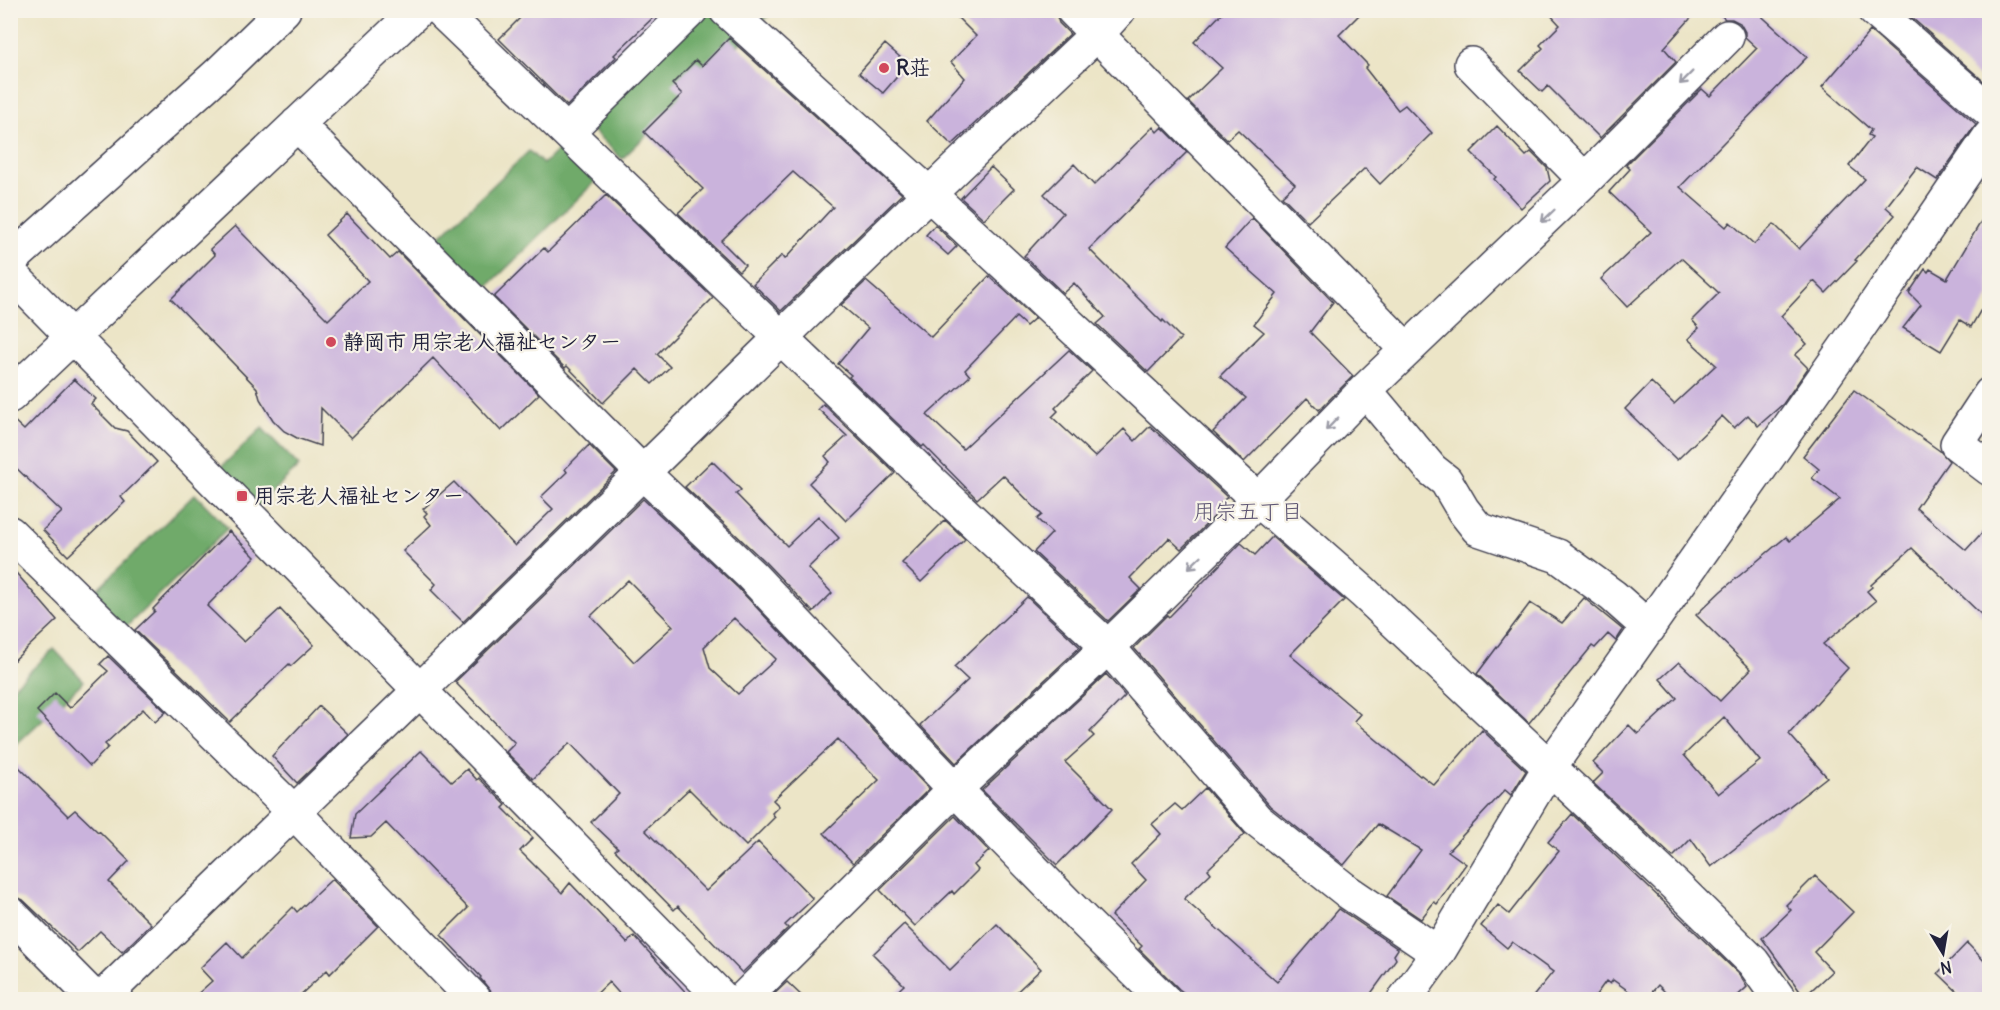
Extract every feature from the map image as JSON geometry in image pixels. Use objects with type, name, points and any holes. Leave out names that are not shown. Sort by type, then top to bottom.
[{"type":"street","points":[[10,261],[218,74],[284,10]]},
{"type":"street","points":[[10,396],[418,10]]},
{"type":"street","points":[[440,10],[945,495],[1108,647],[1257,820],[1348,892],[1438,952]]},
{"type":"street","points":[[567,132],[691,10]]},
{"type":"street","points":[[726,10],[928,193],[1258,500],[1363,592],[1678,888],[1753,962],[1779,999]]},
{"type":"street","points":[[1073,10],[1407,350]]},
{"type":"street","points":[[100,999],[928,193],[1097,34],[1119,10]]},
{"type":"street","points":[[1874,10],[1989,111]]},
{"type":"street","points":[[742,999],[955,789],[1108,647],[1258,500],[1365,390],[1585,180],[1727,37]]},
{"type":"street","points":[[1470,64],[1585,180]]},
{"type":"street","points":[[297,124],[642,472],[751,575],[955,789],[1164,999]]},
{"type":"street","points":[[1404,999],[1438,952],[1549,768],[1856,332],[1989,136]]},
{"type":"street","points":[[10,273],[724,999]]},
{"type":"street","points":[[1365,390],[1432,470],[1446,482],[1462,510],[1478,529],[1558,556],[1613,596],[1649,628]]},
{"type":"street","points":[[1989,394],[1957,444],[1989,469]]},
{"type":"street","points":[[10,533],[293,811],[475,999]]},
{"type":"street","points":[[10,913],[96,999]]},
{"type":"green space","points":[[678,11],[773,11],[622,159],[574,112]]},
{"type":"green space","points":[[563,145],[597,180],[485,289],[436,240],[529,151],[543,164]]},
{"type":"green space","points":[[262,428],[299,466],[255,508],[219,469]]},
{"type":"green space","points":[[195,494],[228,528],[124,629],[91,595]]},
{"type":"green space","points":[[54,649],[84,681],[11,749],[11,689]]},
{"type":"building","points":[[528,10],[661,10],[614,55],[616,57],[567,106],[499,39]]},
{"type":"building","points":[[950,10],[1055,10],[1059,23],[1070,34],[952,145],[927,121],[965,78],[951,62],[976,36]]},
{"type":"building","points":[[1225,10],[1364,10],[1339,35],[1368,65],[1365,68],[1398,110],[1405,105],[1432,133],[1380,184],[1365,168],[1308,222],[1282,196],[1295,184],[1238,130],[1227,140],[1188,101],[1222,68],[1194,42]]},
{"type":"building","points":[[1546,10],[1698,10],[1664,48],[1676,62],[1600,138],[1548,86],[1542,92],[1520,71],[1543,48],[1540,45],[1560,25]]},
{"type":"building","points":[[1716,10],[1755,10],[1807,57],[1680,187],[1726,227],[1730,222],[1754,244],[1774,224],[1799,249],[1865,179],[1849,166],[1872,137],[1868,135],[1871,130],[1822,87],[1870,31],[1976,124],[1937,180],[1917,167],[1886,207],[1895,215],[1855,260],[1857,261],[1826,293],[1814,281],[1781,316],[1807,344],[1795,355],[1808,368],[1783,404],[1758,426],[1748,415],[1734,428],[1722,416],[1677,460],[1625,409],[1651,382],[1674,404],[1716,365],[1688,339],[1699,328],[1692,320],[1719,293],[1681,258],[1627,307],[1601,279],[1651,232],[1609,192],[1630,169],[1626,165],[1702,89],[1710,96],[1757,48],[1745,37],[1740,23],[1732,19],[1725,19]]},
{"type":"building","points":[[1903,10],[1989,10],[1989,86]]},
{"type":"building","points":[[729,38],[902,194],[781,311],[753,284],[782,255],[785,259],[833,207],[793,172],[721,241],[745,265],[739,271],[678,213],[703,189],[644,132],[682,94],[672,84],[696,60],[702,66]]},
{"type":"building","name":"R荘","points":[[885,44],[908,64],[883,93],[859,73]]},
{"type":"building","points":[[1497,126],[1526,156],[1531,152],[1547,168],[1550,181],[1521,208],[1494,179],[1496,177],[1471,152]]},
{"type":"building","points":[[1153,127],[1157,132],[1162,127],[1187,152],[1089,249],[1181,338],[1148,372],[1097,324],[1105,317],[1074,283],[1063,293],[1024,256],[1063,213],[1044,194],[1074,164],[1094,185]]},
{"type":"building","points":[[991,167],[1014,189],[984,219],[961,198]]},
{"type":"building","points":[[606,195],[713,298],[657,354],[670,367],[652,384],[637,369],[603,403],[494,297],[544,248],[548,252]]},
{"type":"building","points":[[1989,208],[1989,296],[1971,327],[1960,320],[1941,351],[1903,328],[1921,305],[1909,293],[1925,269],[1928,272],[1930,269],[1947,279]]},
{"type":"building","name":"静岡市 用宗老人福祉センター","points":[[347,214],[390,259],[398,252],[539,394],[501,431],[433,358],[351,438],[321,408],[320,446],[297,438],[284,431],[273,420],[260,399],[257,388],[171,299],[215,255],[210,249],[235,226],[328,320],[368,281],[325,235]]},
{"type":"building","points":[[1252,218],[1333,302],[1310,332],[1353,376],[1319,410],[1307,398],[1244,462],[1213,432],[1246,398],[1220,376],[1264,332],[1254,324],[1277,294],[1225,248]]},
{"type":"building","points":[[935,225],[957,246],[948,255],[926,235]]},
{"type":"building","points":[[989,276],[1035,318],[1026,326],[1016,317],[965,370],[970,376],[927,415],[963,449],[1069,350],[1092,371],[1055,408],[1058,411],[1052,417],[1095,457],[1124,429],[1135,441],[1150,426],[1227,497],[1221,503],[1224,507],[1181,549],[1169,538],[1130,578],[1141,589],[1108,621],[1034,552],[1052,533],[1037,519],[1042,515],[1003,475],[977,499],[924,445],[922,447],[838,364],[868,328],[841,305],[866,281],[931,337]]},
{"type":"building","points":[[74,379],[96,399],[91,404],[115,428],[127,431],[157,462],[121,497],[125,502],[68,556],[43,530],[62,512],[10,462],[10,417],[24,430]]},
{"type":"building","points":[[1854,390],[1940,451],[1949,461],[1916,508],[1966,550],[1989,525],[1989,622],[1912,548],[1871,585],[1872,587],[1867,591],[1876,601],[1823,644],[1848,668],[1789,734],[1827,777],[1711,867],[1691,839],[1673,857],[1593,783],[1603,773],[1593,763],[1629,725],[1638,734],[1677,698],[1660,679],[1679,662],[1720,701],[1751,669],[1696,615],[1786,537],[1790,541],[1840,499],[1812,478],[1819,469],[1803,456]],"holes":[[[1724,717],[1760,761],[1718,794],[1684,755]]]},
{"type":"building","points":[[823,404],[895,473],[846,521],[809,483],[830,462],[825,456],[847,436],[818,409]]},
{"type":"building","points":[[589,445],[616,472],[463,622],[431,590],[436,584],[403,551],[431,525],[424,516],[427,513],[423,509],[454,482],[515,546],[553,509],[541,497],[567,472],[565,469]]},
{"type":"building","points":[[712,461],[741,490],[736,494],[787,546],[818,516],[839,538],[808,568],[832,593],[813,612],[765,562],[685,487]]},
{"type":"building","points":[[643,499],[738,588],[929,789],[853,863],[824,833],[879,780],[838,739],[773,800],[779,806],[772,813],[775,817],[746,846],[689,789],[645,830],[706,891],[758,842],[813,899],[785,925],[788,928],[742,973],[678,906],[674,910],[615,850],[618,848],[591,822],[619,794],[570,743],[533,779],[506,752],[515,743],[455,682]],"holes":[[[628,580],[673,626],[634,662],[591,616]],[[734,618],[776,659],[738,694],[710,668],[704,647]]]},
{"type":"building","points":[[945,520],[965,539],[921,582],[902,563]]},
{"type":"building","points":[[229,531],[255,557],[207,606],[244,642],[280,609],[314,645],[291,666],[289,664],[230,722],[135,630]]},
{"type":"building","points":[[1272,537],[1344,600],[1290,655],[1360,714],[1354,721],[1434,785],[1482,730],[1526,771],[1511,795],[1505,790],[1448,851],[1466,864],[1437,904],[1434,902],[1421,919],[1387,896],[1421,850],[1378,824],[1344,865],[1270,806],[1134,648],[1167,615],[1169,617],[1241,543],[1255,555]]},
{"type":"building","points":[[10,566],[57,620],[10,664]]},
{"type":"building","points":[[1027,597],[1080,647],[956,763],[920,725],[968,680],[954,667]]},
{"type":"building","points":[[1584,598],[1623,630],[1616,641],[1608,634],[1595,648],[1592,646],[1529,723],[1477,674],[1530,603],[1562,623]]},
{"type":"building","points":[[108,656],[166,712],[155,722],[143,709],[105,744],[108,747],[90,766],[37,711],[55,693],[70,708],[108,671],[100,664]]},
{"type":"building","points":[[1106,674],[1125,696],[1090,732],[1094,736],[1065,762],[1112,809],[1057,865],[982,790]]},
{"type":"building","points":[[319,706],[348,734],[297,783],[272,756]]},
{"type":"building","points":[[421,751],[452,782],[467,769],[477,780],[479,778],[506,805],[503,808],[533,838],[520,851],[562,893],[570,883],[627,943],[634,936],[692,999],[624,999],[609,982],[591,999],[497,999],[481,977],[441,935],[468,908],[386,823],[371,837],[351,838],[355,814]]},
{"type":"building","points":[[10,758],[68,816],[75,810],[129,861],[109,882],[151,924],[122,952],[100,931],[78,952],[23,900],[10,894]]},
{"type":"building","points":[[1205,788],[1245,834],[1208,869],[1211,873],[1184,899],[1277,982],[1339,909],[1398,949],[1394,955],[1396,959],[1367,999],[1192,999],[1139,949],[1142,946],[1111,916],[1146,880],[1131,864],[1161,834],[1152,824],[1175,804],[1182,810]]},
{"type":"building","points":[[1572,814],[1739,974],[1747,987],[1734,999],[1672,999],[1658,985],[1646,999],[1640,999],[1613,980],[1610,984],[1606,981],[1593,999],[1531,999],[1553,972],[1512,942],[1507,948],[1481,926],[1498,905],[1509,914],[1559,851],[1548,842]]},
{"type":"building","points":[[955,816],[989,851],[974,865],[978,870],[954,894],[952,891],[915,926],[880,890]]},
{"type":"building","points":[[1815,876],[1853,912],[1814,952],[1832,971],[1804,997],[1762,938],[1791,910],[1786,905]]},
{"type":"building","points":[[332,879],[378,926],[330,974],[327,970],[296,999],[192,999],[212,981],[200,968],[227,942],[242,958],[293,907],[297,912]]},
{"type":"building","points":[[904,924],[950,970],[997,924],[1041,969],[1009,999],[889,999],[904,985],[873,954]]},
{"type":"building","points":[[1967,943],[1989,966],[1989,999],[1965,999],[1938,973]]},
{"type":"building","points":[[787,982],[805,999],[769,999]]},
{"type":"place","name":"R荘","points":[[884,68]]},
{"type":"place","name":"静岡市 用宗老人福祉センター","points":[[331,342]]},
{"type":"place","name":"用宗老人福祉センター","points":[[242,496]]},
{"type":"district","name":"用宗五丁目","points":[[1248,511]]}]
